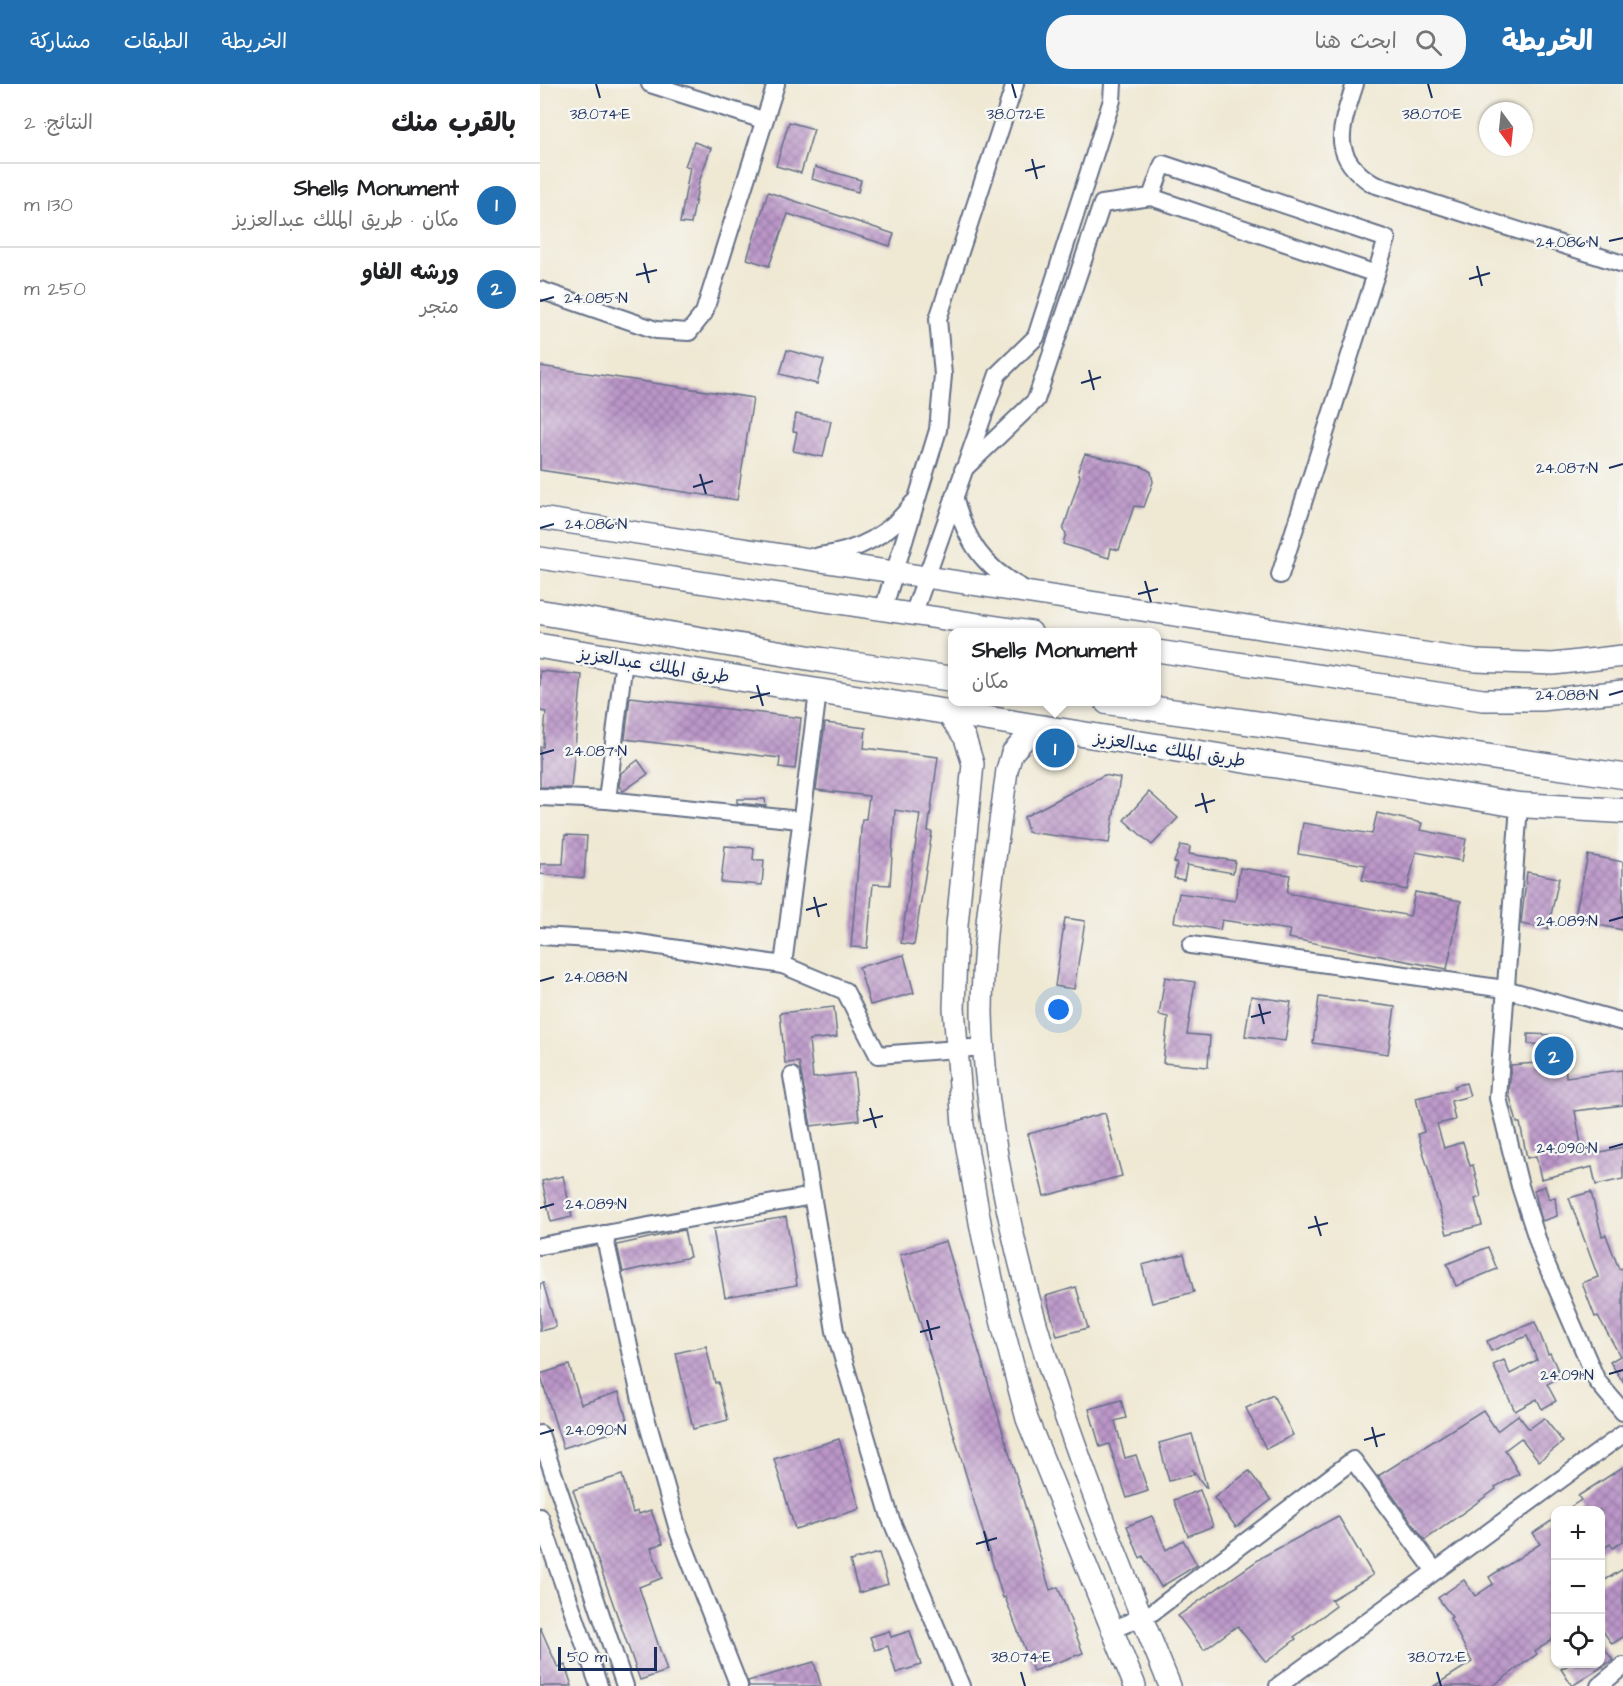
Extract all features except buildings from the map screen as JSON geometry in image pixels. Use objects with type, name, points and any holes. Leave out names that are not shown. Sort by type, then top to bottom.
[{"type":"highway","name":"طريق الملك عبدالعزيز","points":[[540,612],[822,660],[948,678]]},
{"type":"highway","name":"طريق الملك عبدالعزيز","points":[[540,646],[1519,805],[1623,811]]},
{"type":"highway","name":"طريق الملك عبدالعزيز","points":[[1135,706],[1623,776]]},
{"type":"main road","points":[[540,518],[1476,661],[1553,664],[1623,656]]},
{"type":"main road","points":[[540,558],[998,628]]},
{"type":"main road","points":[[1161,652],[1483,700],[1542,700],[1623,691]]},
{"type":"main road","points":[[947,713],[965,738],[973,764],[957,925],[956,1048],[963,1125],[981,1228],[1000,1316],[1024,1408],[1135,1686]]},
{"type":"main road","points":[[1036,727],[1012,753],[1007,770],[988,927],[982,1010],[990,1119],[1010,1222],[1030,1307],[1061,1409],[1170,1686]]},
{"type":"street","points":[[650,84],[763,120]]},
{"type":"street","points":[[540,290],[656,330],[689,332],[704,313],[776,84]]},
{"type":"street","points":[[883,610],[938,430],[943,375],[938,319],[1015,84]]},
{"type":"street","points":[[913,615],[998,374],[1036,337],[1112,100],[1113,84]]},
{"type":"street","points":[[1355,84],[1342,123],[1341,141],[1346,159],[1358,174],[1373,184],[1623,264]]},
{"type":"street","points":[[1151,197],[1163,164],[1387,239],[1280,575]]},
{"type":"street","points":[[963,470],[1036,400],[1102,204],[1151,197],[1376,274]]},
{"type":"street","points":[[807,558],[840,553],[874,539],[902,518],[920,495]]},
{"type":"street","points":[[954,496],[966,536],[977,552],[995,570],[1032,594]]},
{"type":"street","points":[[607,800],[624,660]]},
{"type":"street","points":[[783,965],[818,692]]},
{"type":"street","points":[[540,797],[607,800],[800,820]]},
{"type":"street","points":[[1519,805],[1498,1098],[1520,1186],[1542,1254],[1570,1325],[1597,1380],[1623,1412]]},
{"type":"street","points":[[540,936],[626,941],[783,965],[845,991],[878,1055],[984,1047]]},
{"type":"street","points":[[1191,945],[1505,989],[1623,1022]]},
{"type":"street","points":[[792,1076],[835,1331],[890,1517],[961,1686]]},
{"type":"street","points":[[540,1246],[812,1196]]},
{"type":"street","points":[[604,1234],[641,1400],[679,1533],[740,1686]]},
{"type":"street","points":[[540,1434],[625,1686]]},
{"type":"street","points":[[1278,1686],[1623,1434]]},
{"type":"street","points":[[1112,1629],[1142,1618],[1353,1460],[1435,1571]]},
{"type":"street","points":[[540,1517],[599,1686]]},
{"type":"street","points":[[1599,1686],[1623,1666]]},
{"type":"place","name":"Shells Monument","points":[[1055,748]]},
{"type":"place","name":"ورشه الفاو","points":[[1554,1056]]}]
